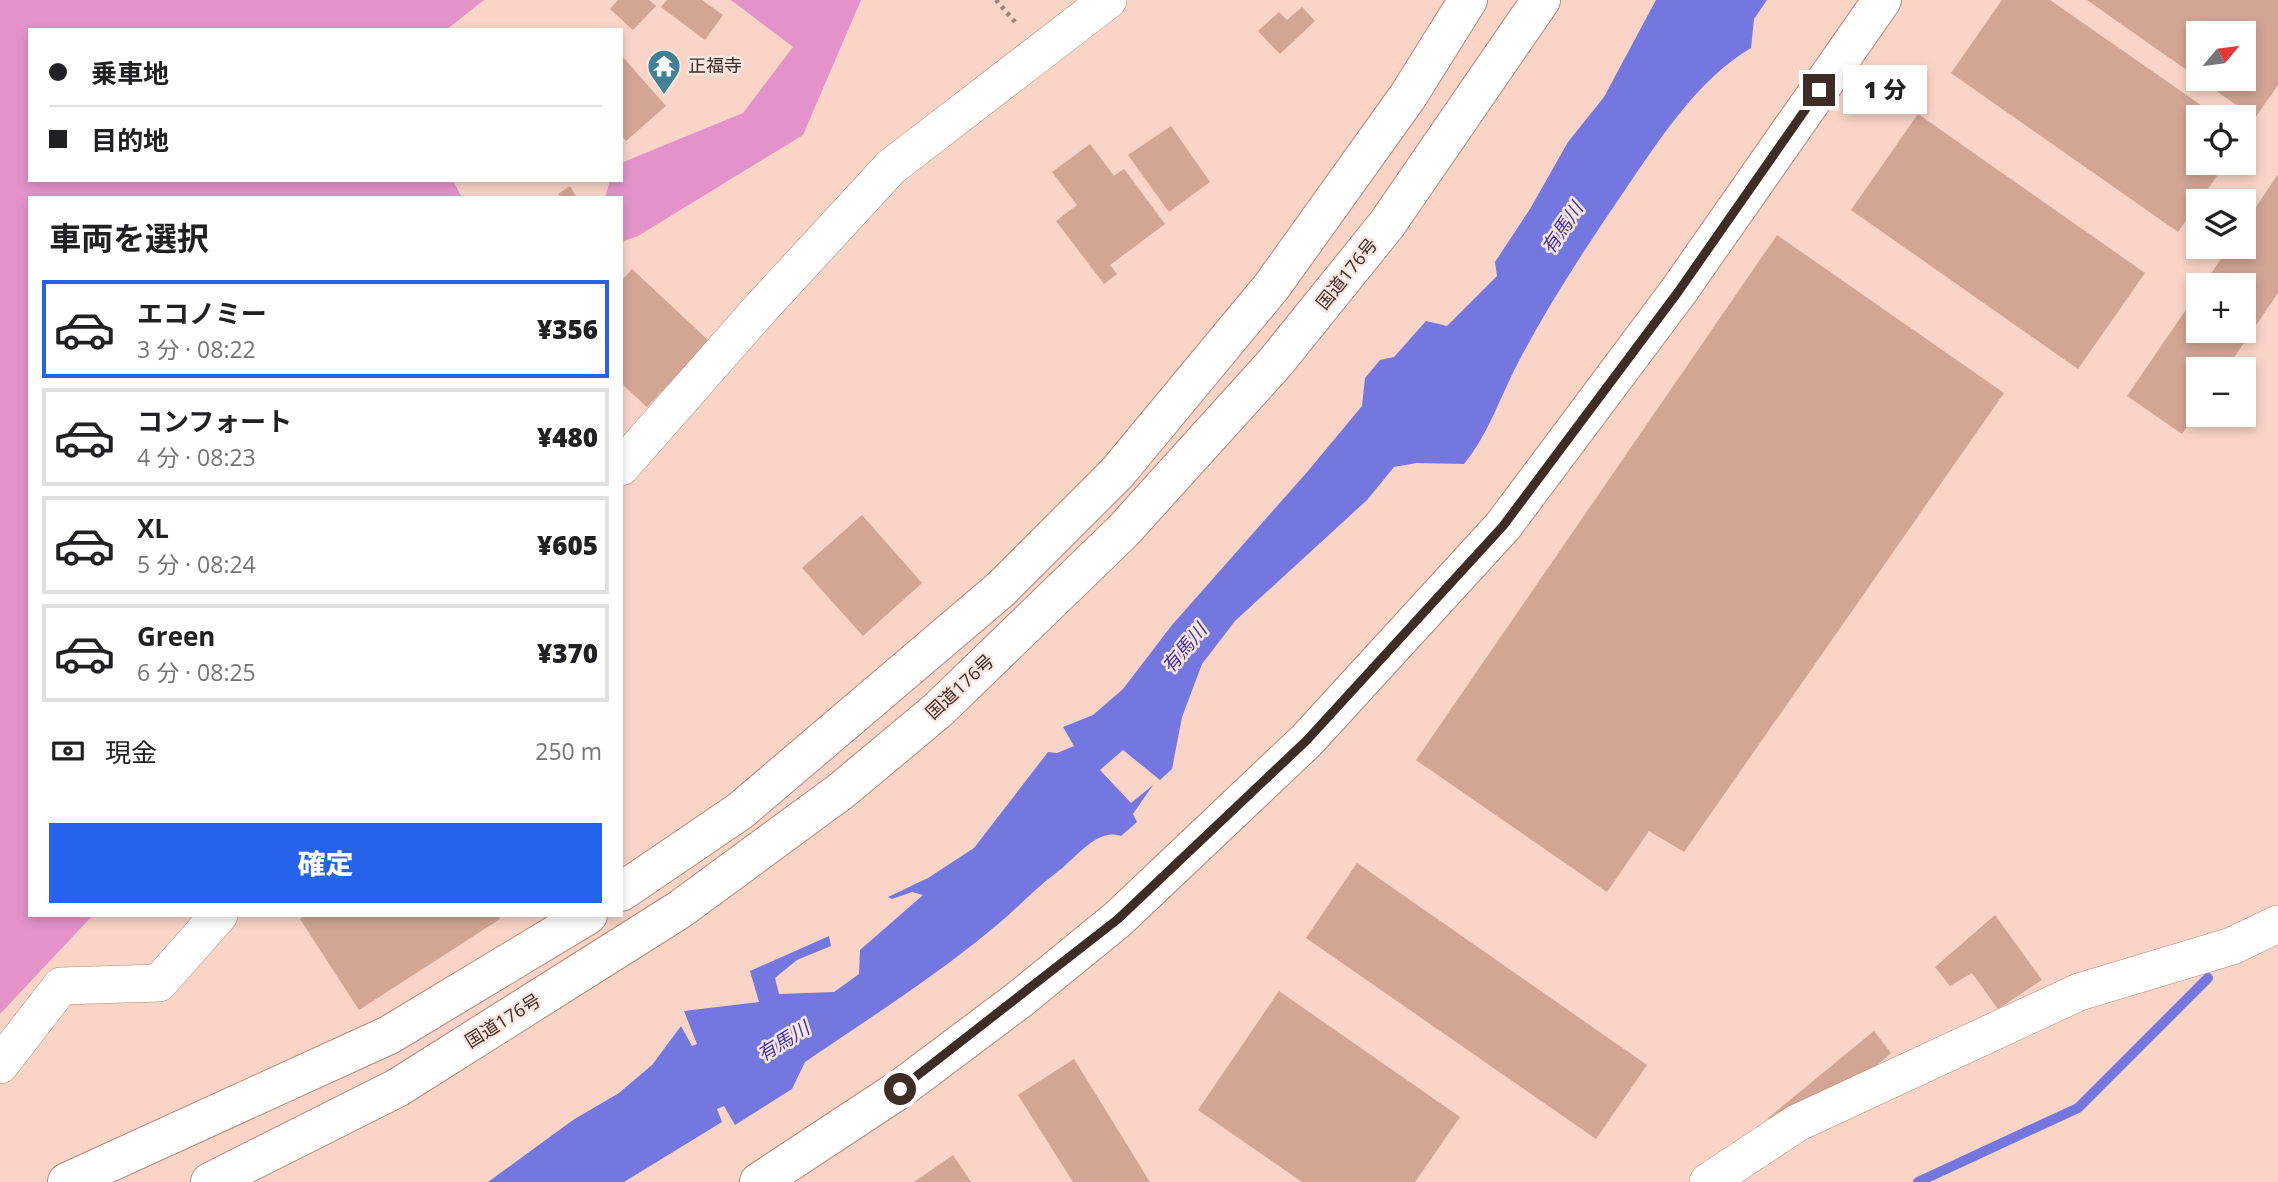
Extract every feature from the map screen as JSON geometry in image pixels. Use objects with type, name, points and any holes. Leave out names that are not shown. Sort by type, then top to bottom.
[{"type":"main road","points":[[623,891],[740,811],[1001,589],[1116,473],[1272,286],[1408,96],[1468,0]]},
{"type":"main road","name":"国道176号","points":[[210,1182],[397,1088],[679,910],[841,791],[938,710],[1123,531],[1275,363],[1387,224],[1541,0]]},
{"type":"main road","points":[[759,1182],[900,1089],[1042,981],[1118,919],[1307,740],[1503,526],[1678,292],[1882,0]]},
{"type":"main road","points":[[67,1182],[388,1035],[585,917]]},
{"type":"street","points":[[623,465],[761,308],[891,167],[1108,0]]},
{"type":"street","points":[[0,1065],[61,986],[159,983],[217,917]]},
{"type":"street","points":[[1708,1182],[1797,1123],[2079,992],[2232,946],[2278,924]]},
{"type":"shaded area","points":[[0,0],[484,0],[449,28],[28,28],[28,182],[454,182],[461,196],[28,196],[28,917],[91,917],[0,1014]]},
{"type":"shaded area","points":[[731,0],[861,0],[803,135],[638,236],[623,241],[623,196],[606,196],[609,182],[623,182],[623,162],[743,113],[793,47]]},
{"type":"water","name":"有馬川","points":[[1656,0],[1767,0],[1754,19],[1751,48],[1713,77],[1681,112],[1584,251],[1533,335],[1488,426],[1464,464],[1417,463],[1394,467],[1367,500],[1235,621],[1202,664],[1182,717],[1172,769],[1160,780],[1123,750],[1100,770],[1131,803],[1153,785],[1133,814],[1137,822],[1121,836],[1103,836],[1087,846],[970,947],[805,1062],[792,1089],[735,1125],[724,1106],[717,1109],[722,1122],[624,1182],[488,1182],[573,1120],[619,1093],[652,1065],[681,1026],[692,1046],[697,1044],[684,1011],[759,1002],[750,971],[829,936],[831,946],[797,960],[775,978],[779,994],[834,992],[859,974],[860,950],[923,895],[912,892],[892,899],[888,897],[928,878],[974,848],[1048,752],[1057,753],[1074,746],[1063,727],[1093,715],[1123,689],[1172,625],[1308,471],[1362,406],[1365,378],[1380,360],[1394,357],[1426,321],[1447,326],[1497,276],[1495,262],[1530,209],[1568,142],[1604,97]]},
{"type":"building","points":[[618,0],[649,0],[656,6],[633,30],[610,9]]},
{"type":"building","points":[[667,0],[702,0],[723,15],[705,40],[661,7]]},
{"type":"building","points":[[2002,0],[2050,0],[2201,105],[2186,105],[2186,175],[2218,175],[2208,189],[2186,189],[2186,220],[2178,232],[1951,73]]},
{"type":"building","points":[[2087,0],[2278,0],[2278,85],[2256,117],[2256,105],[2236,105],[2216,91],[2256,91],[2256,21],[2186,21],[2186,70]]},
{"type":"building","points":[[1302,7],[1315,21],[1280,54],[1258,31],[1279,12],[1287,20]]},
{"type":"building","points":[[623,57],[666,106],[626,141],[623,137]]},
{"type":"building","points":[[1918,114],[2145,273],[2078,369],[1851,210]]},
{"type":"building","points":[[1171,126],[1210,182],[1169,212],[1128,155]]},
{"type":"building","points":[[1090,144],[1114,176],[1124,169],[1165,224],[1110,265],[1117,274],[1104,284],[1056,221],[1077,205],[1052,172]]},
{"type":"building","points":[[2278,174],[2278,293],[2256,325],[2256,273],[2211,273],[2221,259],[2256,259],[2256,207]]},
{"type":"building","points":[[570,186],[576,196],[560,196],[558,194]]},
{"type":"building","points":[[1777,235],[2004,393],[1684,852],[1649,831],[1607,892],[1416,760]]},
{"type":"building","points":[[632,269],[709,341],[647,407],[623,385],[623,279]]},
{"type":"building","points":[[2186,310],[2186,343],[2244,343],[2234,357],[2186,357],[2187,427],[2182,434],[2127,396]]},
{"type":"building","points":[[862,515],[922,583],[863,636],[802,568]]},
{"type":"building","points":[[1357,863],[1647,1065],[1596,1139],[1306,938]]},
{"type":"building","points":[[1995,915],[2042,980],[1998,1009],[1972,973],[1950,986],[1935,967]]},
{"type":"building","points":[[499,917],[500,919],[359,1010],[300,919]]},
{"type":"building","points":[[1279,991],[1460,1117],[1415,1182],[1302,1182],[1198,1110]]},
{"type":"building","points":[[1874,1031],[1891,1053],[1853,1086],[1774,1124],[1768,1118]]},
{"type":"building","points":[[1074,1059],[1150,1182],[1073,1182],[1018,1095]]},
{"type":"building","points":[[953,1155],[971,1182],[914,1182]]},
{"type":"waterway","points":[[1918,1182],[2078,1108],[2208,978]]},
{"type":"place","name":"正福寺","points":[[664,96]]},
{"type":"route","points":[[900,1089],[1020,999],[1118,919],[1307,740],[1503,526],[1678,292],[1819,90]]}]
